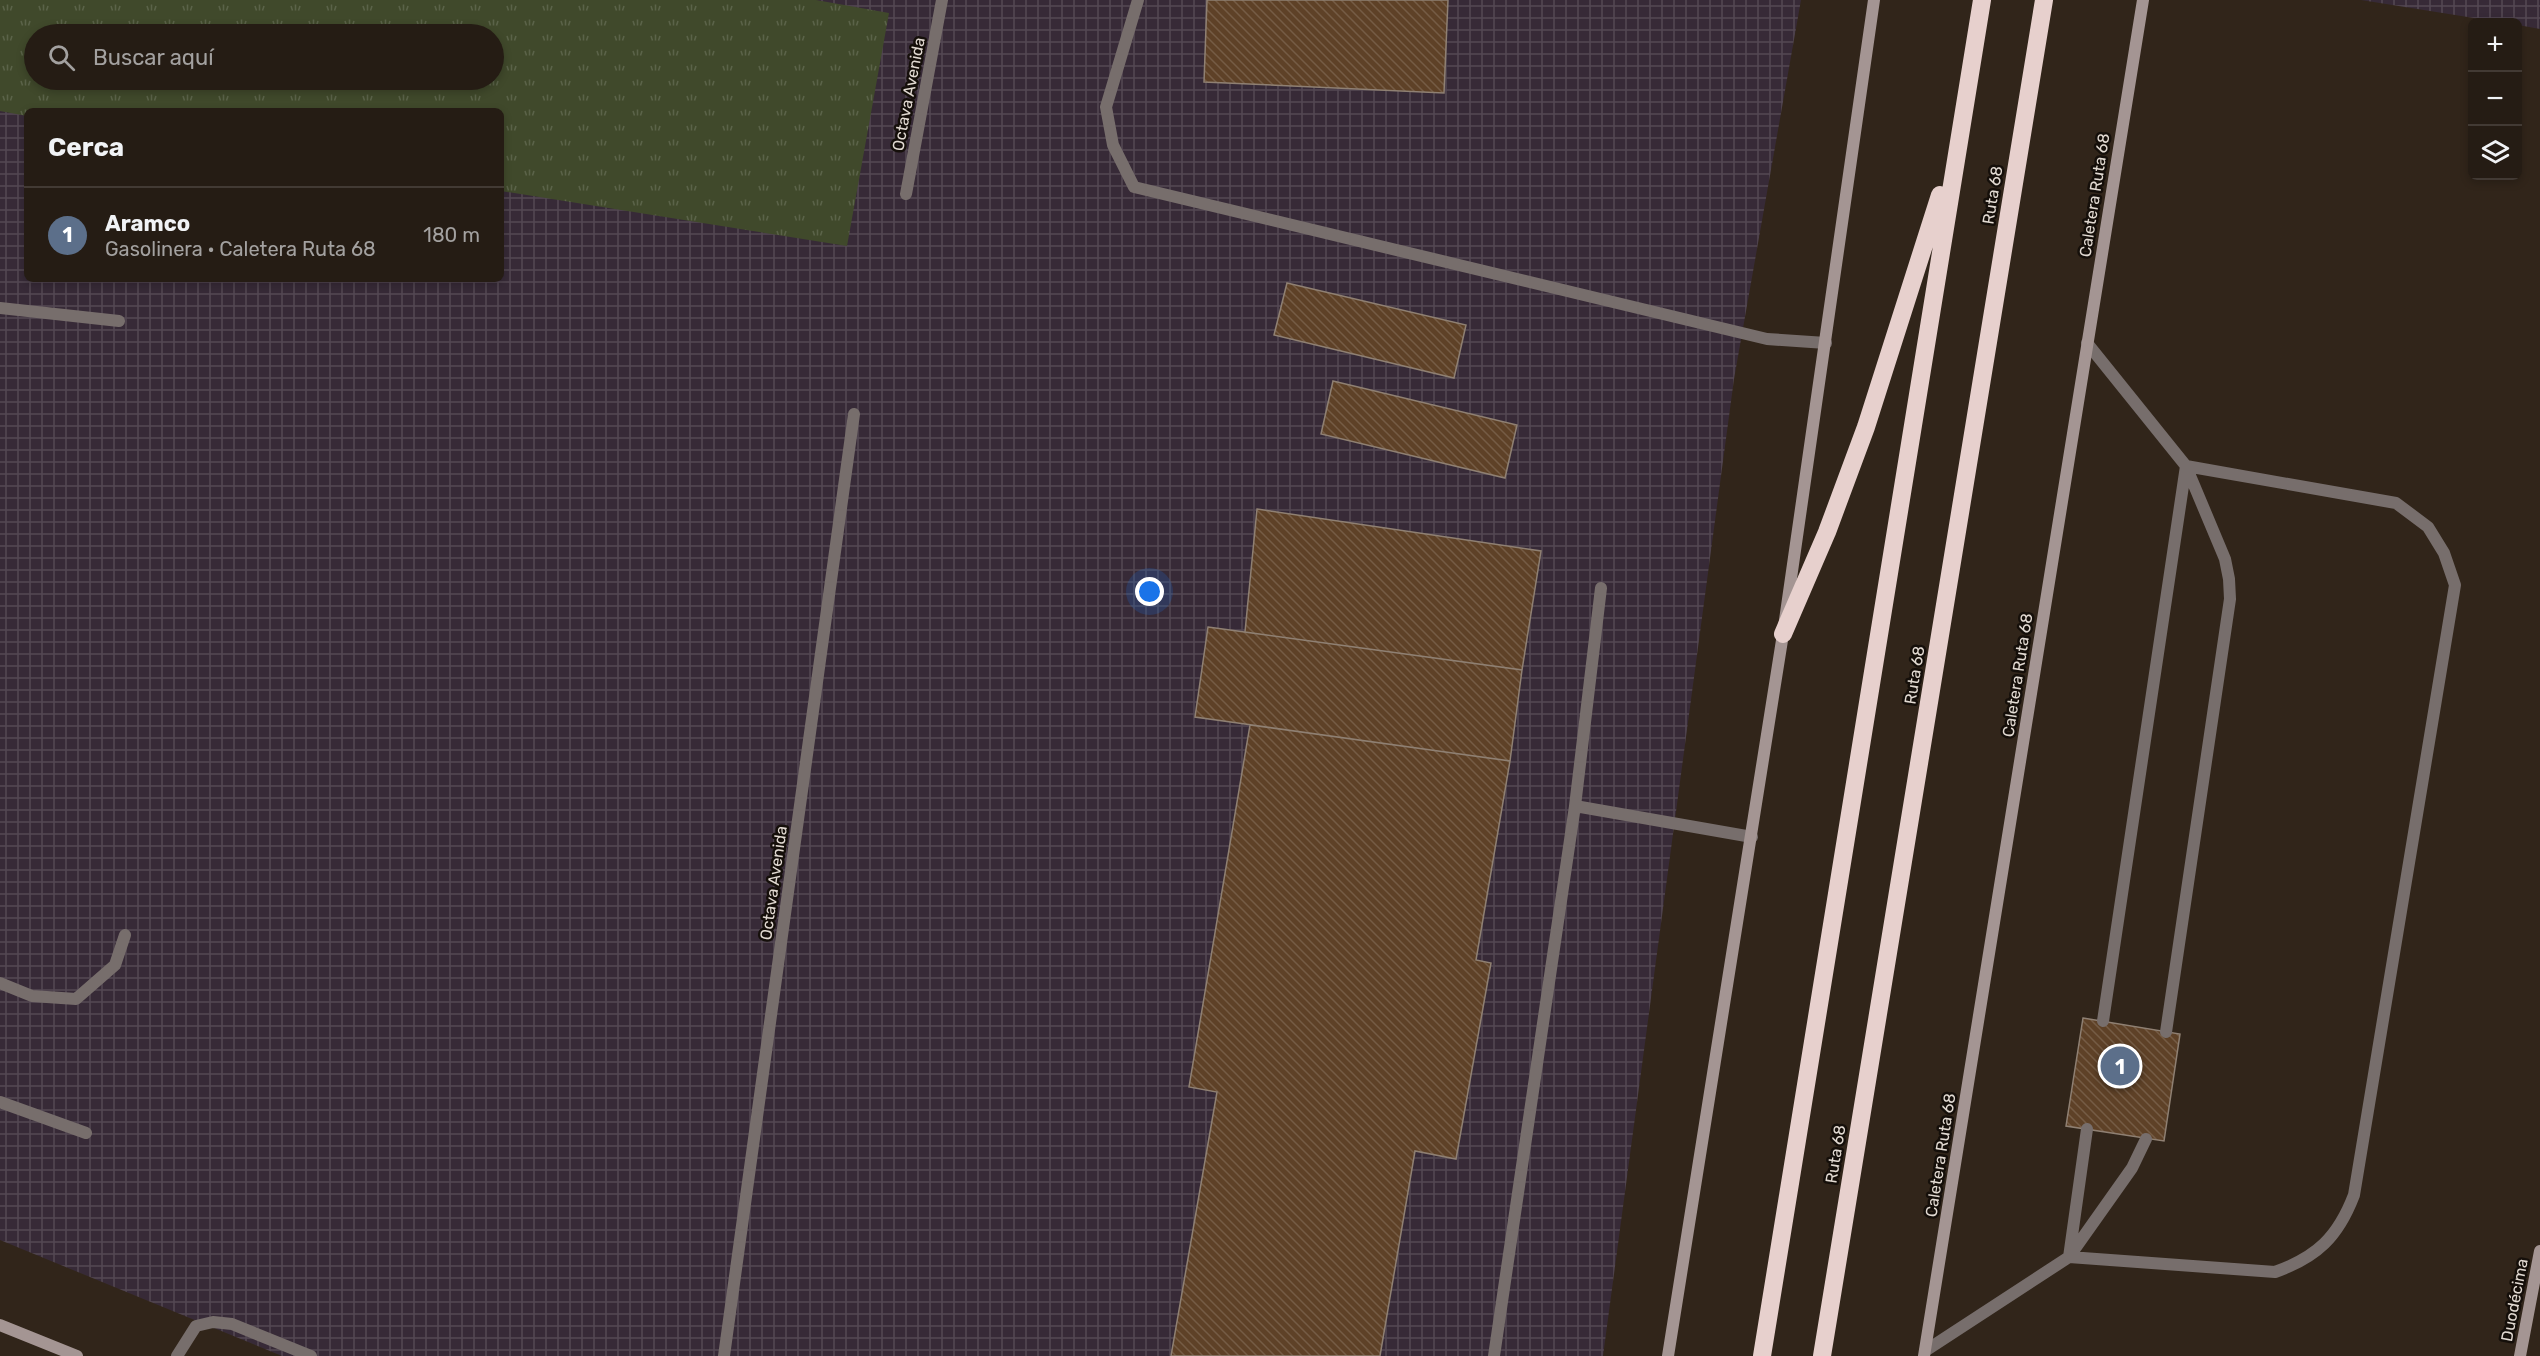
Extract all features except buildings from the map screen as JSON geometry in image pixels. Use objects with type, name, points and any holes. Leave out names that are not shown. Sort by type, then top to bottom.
[{"type":"highway","points":[[1762,1356],[1982,0]]},
{"type":"highway","name":"Ruta 68","points":[[1822,1356],[2044,0]]},
{"type":"highway","points":[[2036,48],[2053,0]]},
{"type":"highway","points":[[1784,634],[1827,532],[1866,426],[1959,133]]},
{"type":"main road","points":[[1668,1356],[1784,634],[1874,0]]},
{"type":"main road","name":"Caletera Ruta 68","points":[[1925,1354],[2143,0]]},
{"type":"main road","name":"Duodécima","points":[[2520,1356],[2540,1251]]},
{"type":"main road","points":[[0,1325],[77,1356]]},
{"type":"street","name":"Octava Avenida","points":[[906,194],[942,0]]},
{"type":"street","points":[[1138,0],[1106,107],[1113,145],[1134,187],[1767,339],[1826,343]]},
{"type":"street","points":[[0,308],[119,321]]},
{"type":"street","points":[[2087,343],[2186,466],[2225,559],[2229,579],[2230,599],[2166,1032]]},
{"type":"street","name":"Octava Avenida","points":[[724,1356],[854,414]]},
{"type":"street","points":[[2103,1021],[2186,466]]},
{"type":"street","points":[[2069,1257],[2275,1272],[2296,1264],[2316,1252],[2332,1237],[2346,1217],[2354,1195],[2455,585],[2444,553],[2428,527],[2396,503],[2186,466]]},
{"type":"street","points":[[1494,1356],[1575,806],[1601,588]]},
{"type":"street","points":[[1575,806],[1752,837]]},
{"type":"street","points":[[0,983],[33,996],[76,999],[116,965],[125,935]]},
{"type":"street","points":[[0,1102],[86,1133]]},
{"type":"street","points":[[2069,1257],[2087,1129]]},
{"type":"street","points":[[1925,1354],[2069,1257],[2132,1168],[2146,1139]]},
{"type":"street","points":[[177,1356],[196,1326],[213,1322],[232,1324],[311,1356]]},
{"type":"shaded area","points":[[0,0],[1801,0],[1734,379],[1603,1356],[282,1356],[0,1240]]},
{"type":"shaded area","points":[[2361,0],[2540,0],[2540,29],[2522,26],[2522,18],[2474,18]]},
{"type":"green space","points":[[0,0],[816,0],[889,13],[847,246],[504,191],[504,108],[24,108],[24,115],[0,111]]},
{"type":"place","name":"Aramco","points":[[2120,1066]]}]
